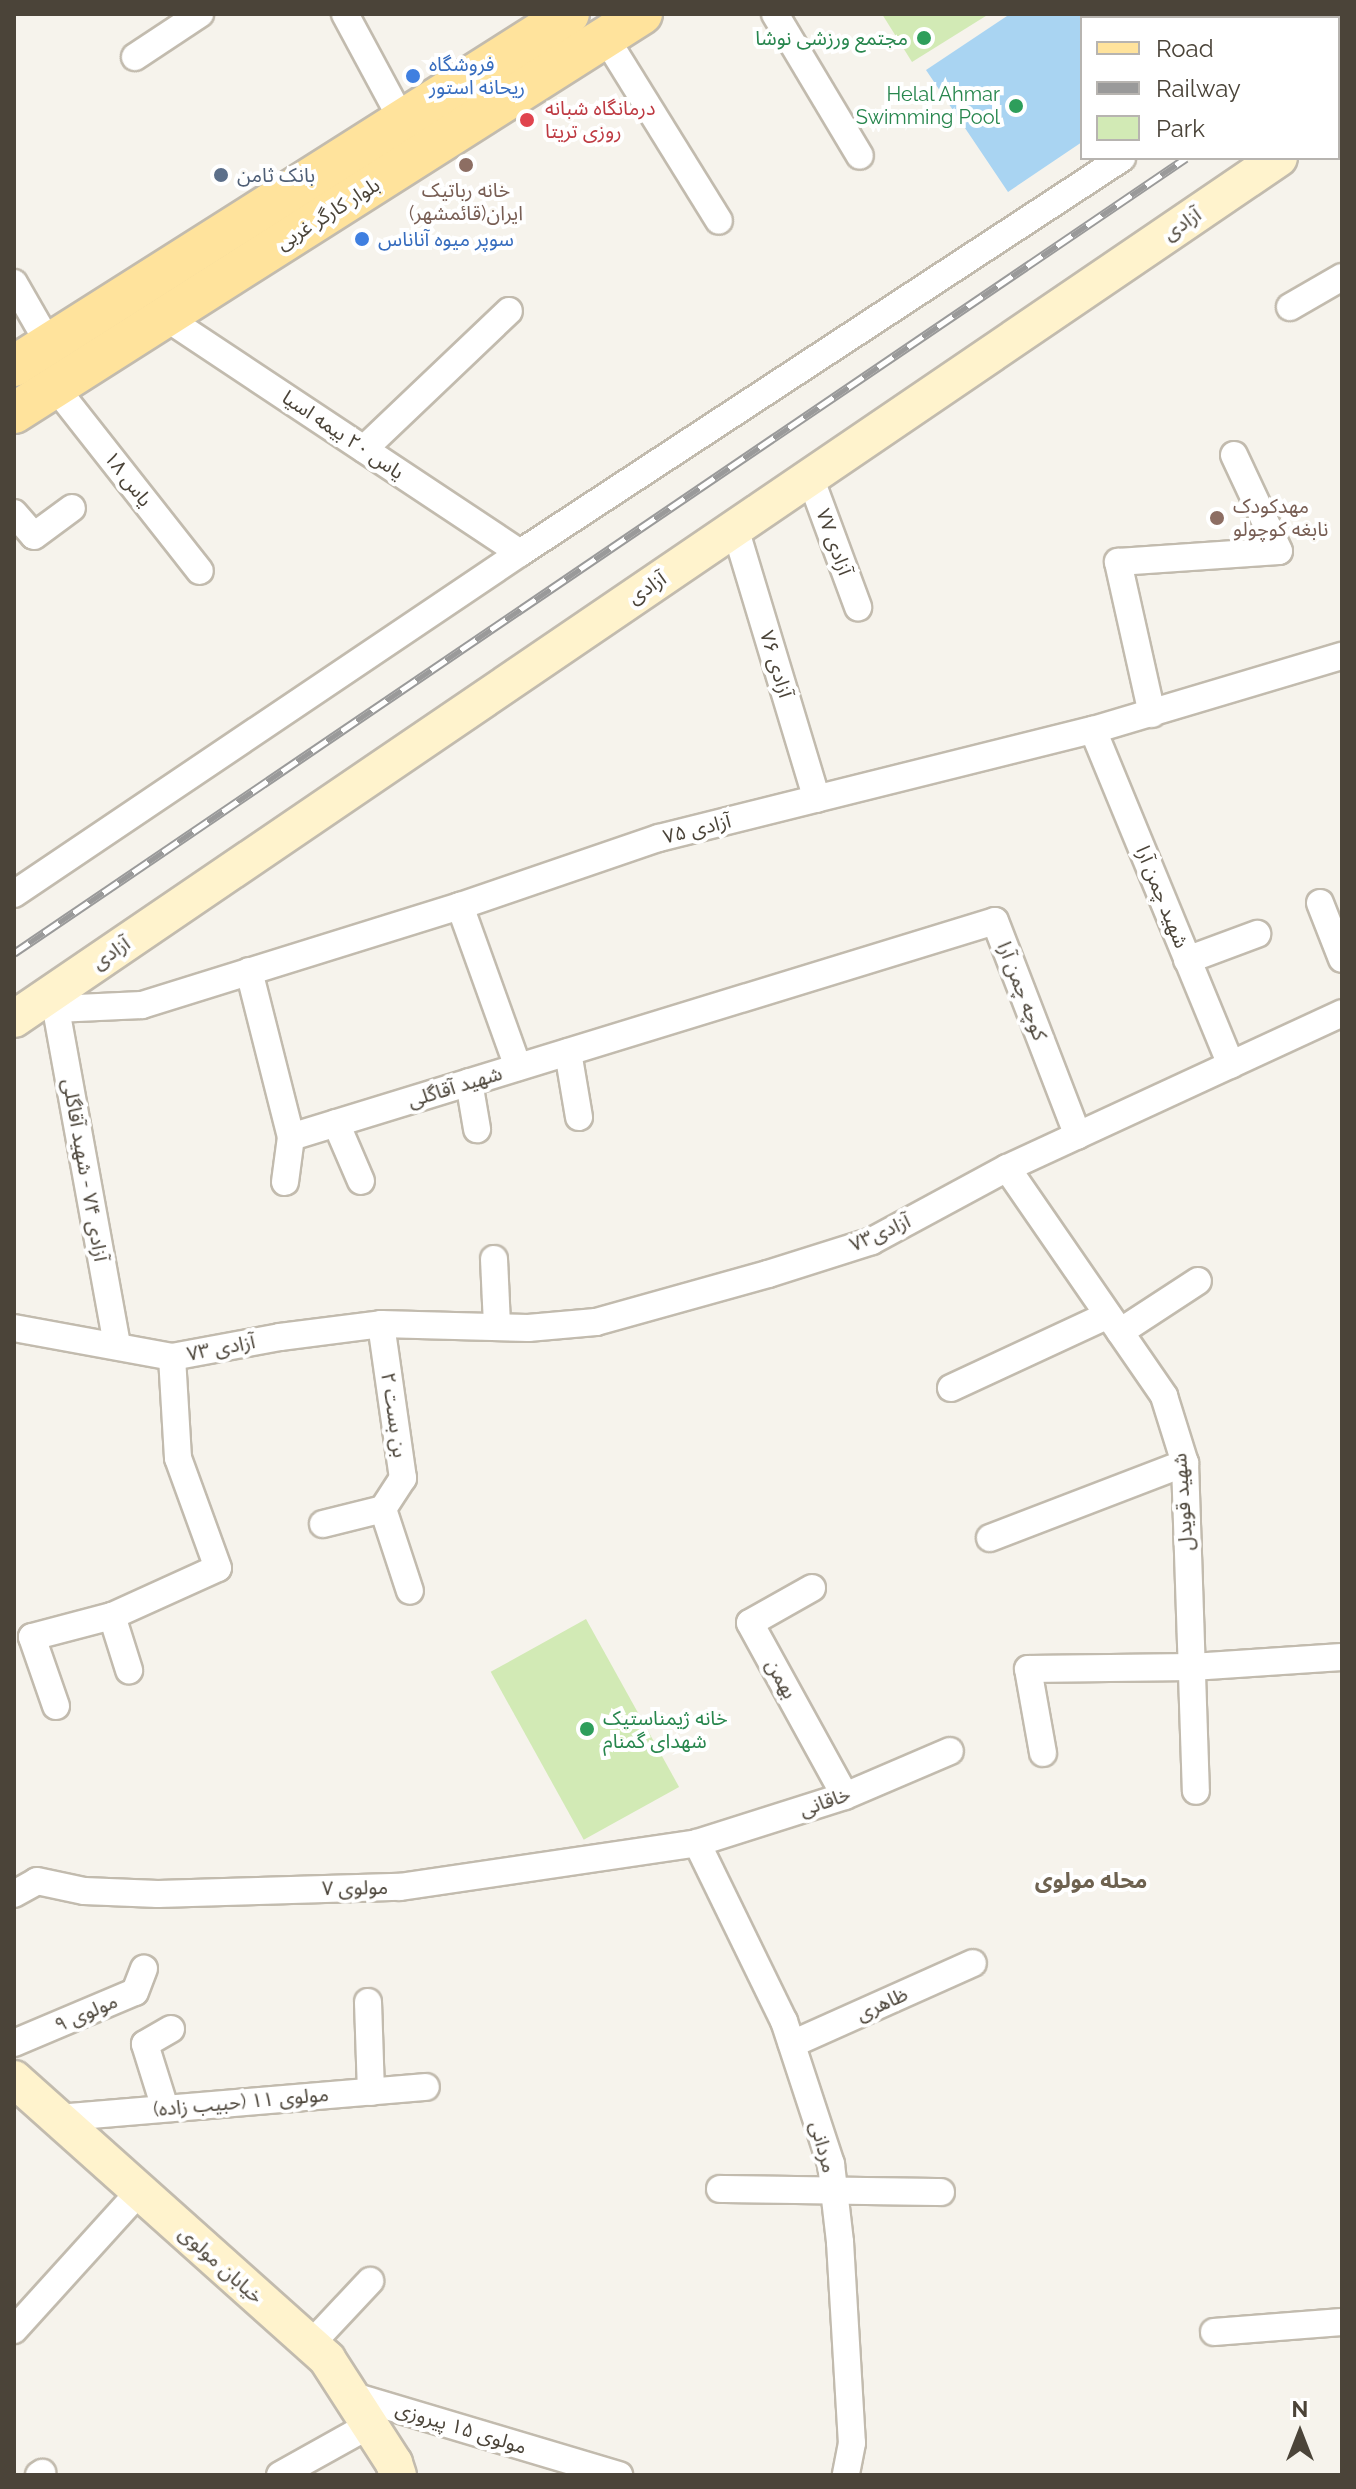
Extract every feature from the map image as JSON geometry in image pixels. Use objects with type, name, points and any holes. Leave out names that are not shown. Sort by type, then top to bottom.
[{"type":"main road","name":"بلوار کارگر غربی","points":[[14,366],[569,14]]},
{"type":"main road","name":"بلوار کارگر غربی","points":[[14,413],[642,14]]},
{"type":"street","points":[[135,57],[200,14]]},
{"type":"street","points":[[345,14],[402,120]]},
{"type":"street","points":[[775,14],[860,156]]},
{"type":"street","points":[[605,37],[719,221]]},
{"type":"street","points":[[14,894],[520,553],[1119,160]]},
{"type":"street","name":"آزادی","points":[[14,1019],[52,1002],[735,528],[1276,160]]},
{"type":"street","points":[[1290,307],[1342,277]]},
{"type":"street","points":[[14,283],[49,344]]},
{"type":"street","points":[[364,449],[509,311]]},
{"type":"street","name":"یاس ۲۰ بیمه اسیا","points":[[165,317],[520,553]]},
{"type":"street","name":"یاس ۱۸","points":[[55,387],[200,571]]},
{"type":"street","points":[[1152,714],[1118,562],[1279,551],[1234,455]]},
{"type":"street","name":"آزادی ۷۷","points":[[810,477],[858,607]]},
{"type":"street","points":[[14,513],[34,536],[72,508]]},
{"type":"street","name":"آزادی ۷۶","points":[[735,528],[817,799]]},
{"type":"street","name":"آزادی ۷۵","points":[[52,1002],[142,1005],[460,906],[659,838],[1093,730],[1342,656]]},
{"type":"street","name":"شهید چمن آرا","points":[[1093,730],[1231,1065]]},
{"type":"street","points":[[1320,903],[1342,959]]},
{"type":"street","points":[[460,906],[518,1067]]},
{"type":"street","name":"کوچه چمن آرا","points":[[782,986],[995,921],[1078,1136]]},
{"type":"street","points":[[1187,960],[1257,934]]},
{"type":"street","points":[[249,971],[291,1137],[285,1182]]},
{"type":"street","name":"شهید آقاگلی","points":[[291,1137],[782,986]]},
{"type":"street","name":"آزادی ۷۴ - شهید آقاگلی","points":[[52,1002],[117,1346]]},
{"type":"street","name":"آزادی۷۳","points":[[381,1324],[528,1328],[596,1322],[872,1241],[1007,1168],[1342,1013]]},
{"type":"street","points":[[568,1052],[579,1117]]},
{"type":"street","points":[[469,1082],[477,1129]]},
{"type":"street","points":[[336,1123],[361,1181]]},
{"type":"street","name":"شهید قویدل","points":[[1007,1168],[1164,1396],[1185,1463],[1196,1791]]},
{"type":"street","points":[[494,1259],[497,1326]]},
{"type":"street","points":[[951,1388],[1114,1323],[1198,1281]]},
{"type":"street","name":"آزادی ۷۳","points":[[14,1328],[172,1357],[280,1337],[381,1324]]},
{"type":"street","name":"بن بست ۲","points":[[381,1324],[403,1478],[383,1509]]},
{"type":"street","points":[[56,1706],[32,1637],[112,1616],[218,1568],[178,1458],[172,1357]]},
{"type":"street","points":[[990,1538],[1185,1463]]},
{"type":"street","points":[[323,1524],[383,1509],[410,1591]]},
{"type":"street","name":"بهمن","points":[[812,1588],[750,1623],[845,1796]]},
{"type":"street","points":[[112,1616],[129,1670]]},
{"type":"street","points":[[1043,1753],[1028,1669],[1192,1667],[1342,1657]]},
{"type":"street","name":"خاقانی","points":[[697,1843],[845,1796],[950,1751]]},
{"type":"street","name":"مولوی ۷","points":[[14,1894],[37,1881],[84,1891],[158,1894],[400,1887],[697,1843]]},
{"type":"street","name":"مردانی","points":[[697,1843],[784,2021],[831,2164],[852,2443],[846,2475]]},
{"type":"street","name":"ظاهری","points":[[792,2044],[973,1963]]},
{"type":"street","name":"مولوی ۹","points":[[14,2043],[135,1992],[144,1969]]},
{"type":"street","points":[[368,2002],[371,2092]]},
{"type":"street","points":[[165,2108],[145,2044],[171,2029]]},
{"type":"street","name":"خیابان مولوی","points":[[14,2079],[327,2359],[394,2463],[398,2475]]},
{"type":"street","name":"مولوی ۱۱ (حبیب زاده)","points":[[56,2118],[426,2087]]},
{"type":"street","points":[[720,2189],[941,2192]]},
{"type":"street","points":[[14,2330],[139,2192]]},
{"type":"street","points":[[310,2345],[370,2281]]},
{"type":"street","points":[[1214,2332],[1342,2322]]},
{"type":"street","name":"مولوی ۱۵ پیروزی","points":[[350,2395],[580,2470],[619,2475]]},
{"type":"street","points":[[280,2475],[370,2425]]},
{"type":"green space","name":"مجتمع ورزشی نوشا","points":[[882,14],[989,14],[912,62]]},
{"type":"green space","name":"خانه ژیمناستیک شهدای گمنام","points":[[586,1619],[679,1787],[584,1840],[491,1672]]},
{"type":"water","name":"Helal Ahmar Swimming Pool","points":[[1010,14],[1152,16],[1080,16],[1080,143],[1008,192],[926,70]]},
{"type":"railway","points":[[14,953],[1183,160]]},
{"type":"place","name":"مجتمع ورزشی نوشا","points":[[924,38]]},
{"type":"place","name":"فروشگاه ریحانه‌ استور","points":[[413,76]]},
{"type":"place","name":"Helal Ahmar Swimming Pool","points":[[1016,106]]},
{"type":"place","name":"درمانگاه شبانه روزی تریتا","points":[[527,120]]},
{"type":"place","name":"خانه رباتیک ایران(قائمشهر)","points":[[466,165]]},
{"type":"place","name":"بانک ثامن","points":[[221,175]]},
{"type":"place","name":"سوپر میوه آناناس","points":[[362,239]]},
{"type":"place","name":"مهدکودک نابغه کوچولو","points":[[1217,518]]},
{"type":"place","name":"خانه ژیمناستیک شهدای گمنام","points":[[587,1729]]},
{"type":"district","name":"محله مولوی","points":[[1091,1881]]}]
